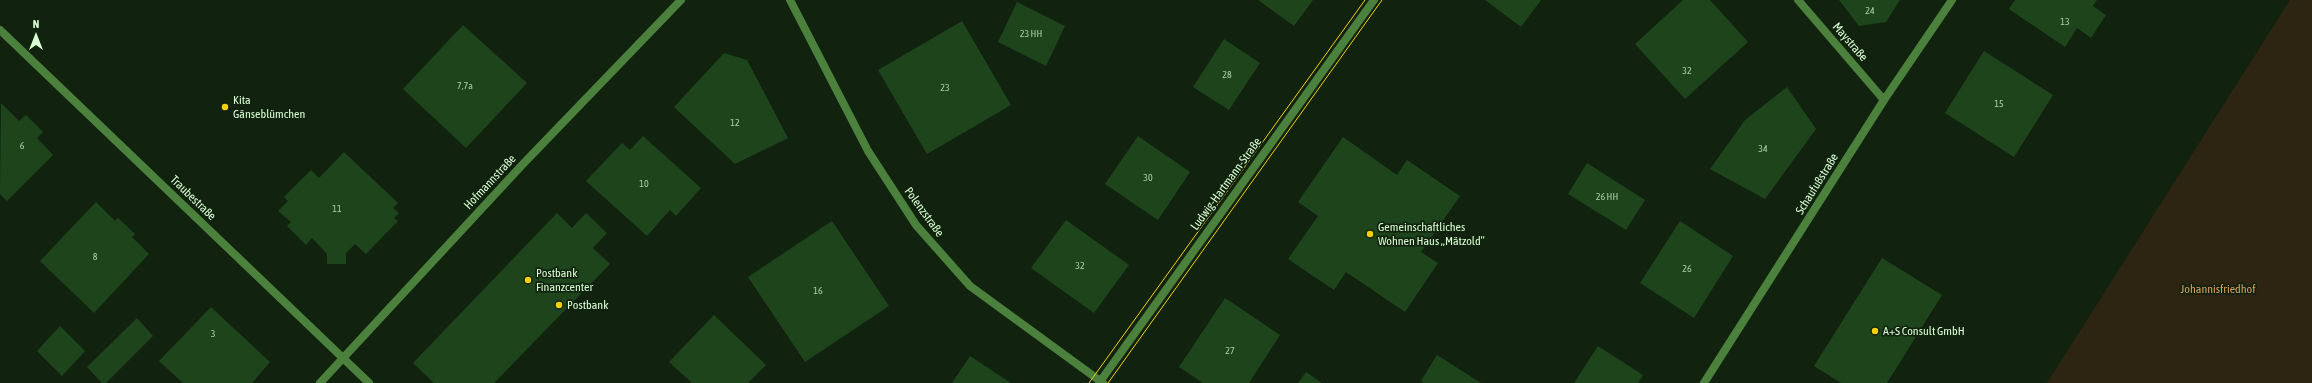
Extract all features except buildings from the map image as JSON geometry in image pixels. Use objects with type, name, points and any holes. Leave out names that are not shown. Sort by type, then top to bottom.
[{"type":"street","name":"Hofmannstraße","points":[[320,383],[523,164],[681,0]]},
{"type":"street","name":"Polenzstraße","points":[[790,0],[868,151],[916,225],[970,286],[1101,382]]},
{"type":"street","name":"Ludwig-Hartmann-Straße","points":[[1101,382],[1374,0]]},
{"type":"street","name":"Maystraße","points":[[1798,0],[1884,100]]},
{"type":"street","name":"Schaufußstraße","points":[[1704,383],[1884,100],[1952,0]]},
{"type":"street","name":"Traubestraße","points":[[0,30],[369,383]]},
{"type":"green space","name":"Johannisfriedhof","points":[[2290,0],[2312,0],[2312,383],[2047,383]]},
{"type":"tram line","points":[[1089,383],[1365,0]]},
{"type":"tram line","points":[[1108,383],[1382,0]]},
{"type":"place","name":"Kita Gänseblümchen","points":[[225,107]]},
{"type":"place","name":"Gemeinschaftliches Wohnen Haus „Mätzold“","points":[[1370,234]]},
{"type":"place","name":"Postbank Finanzcenter","points":[[528,280]]},
{"type":"place","name":"Postbank","points":[[559,305]]},
{"type":"place","name":"A+S Consult GmbH","points":[[1875,331]]}]
